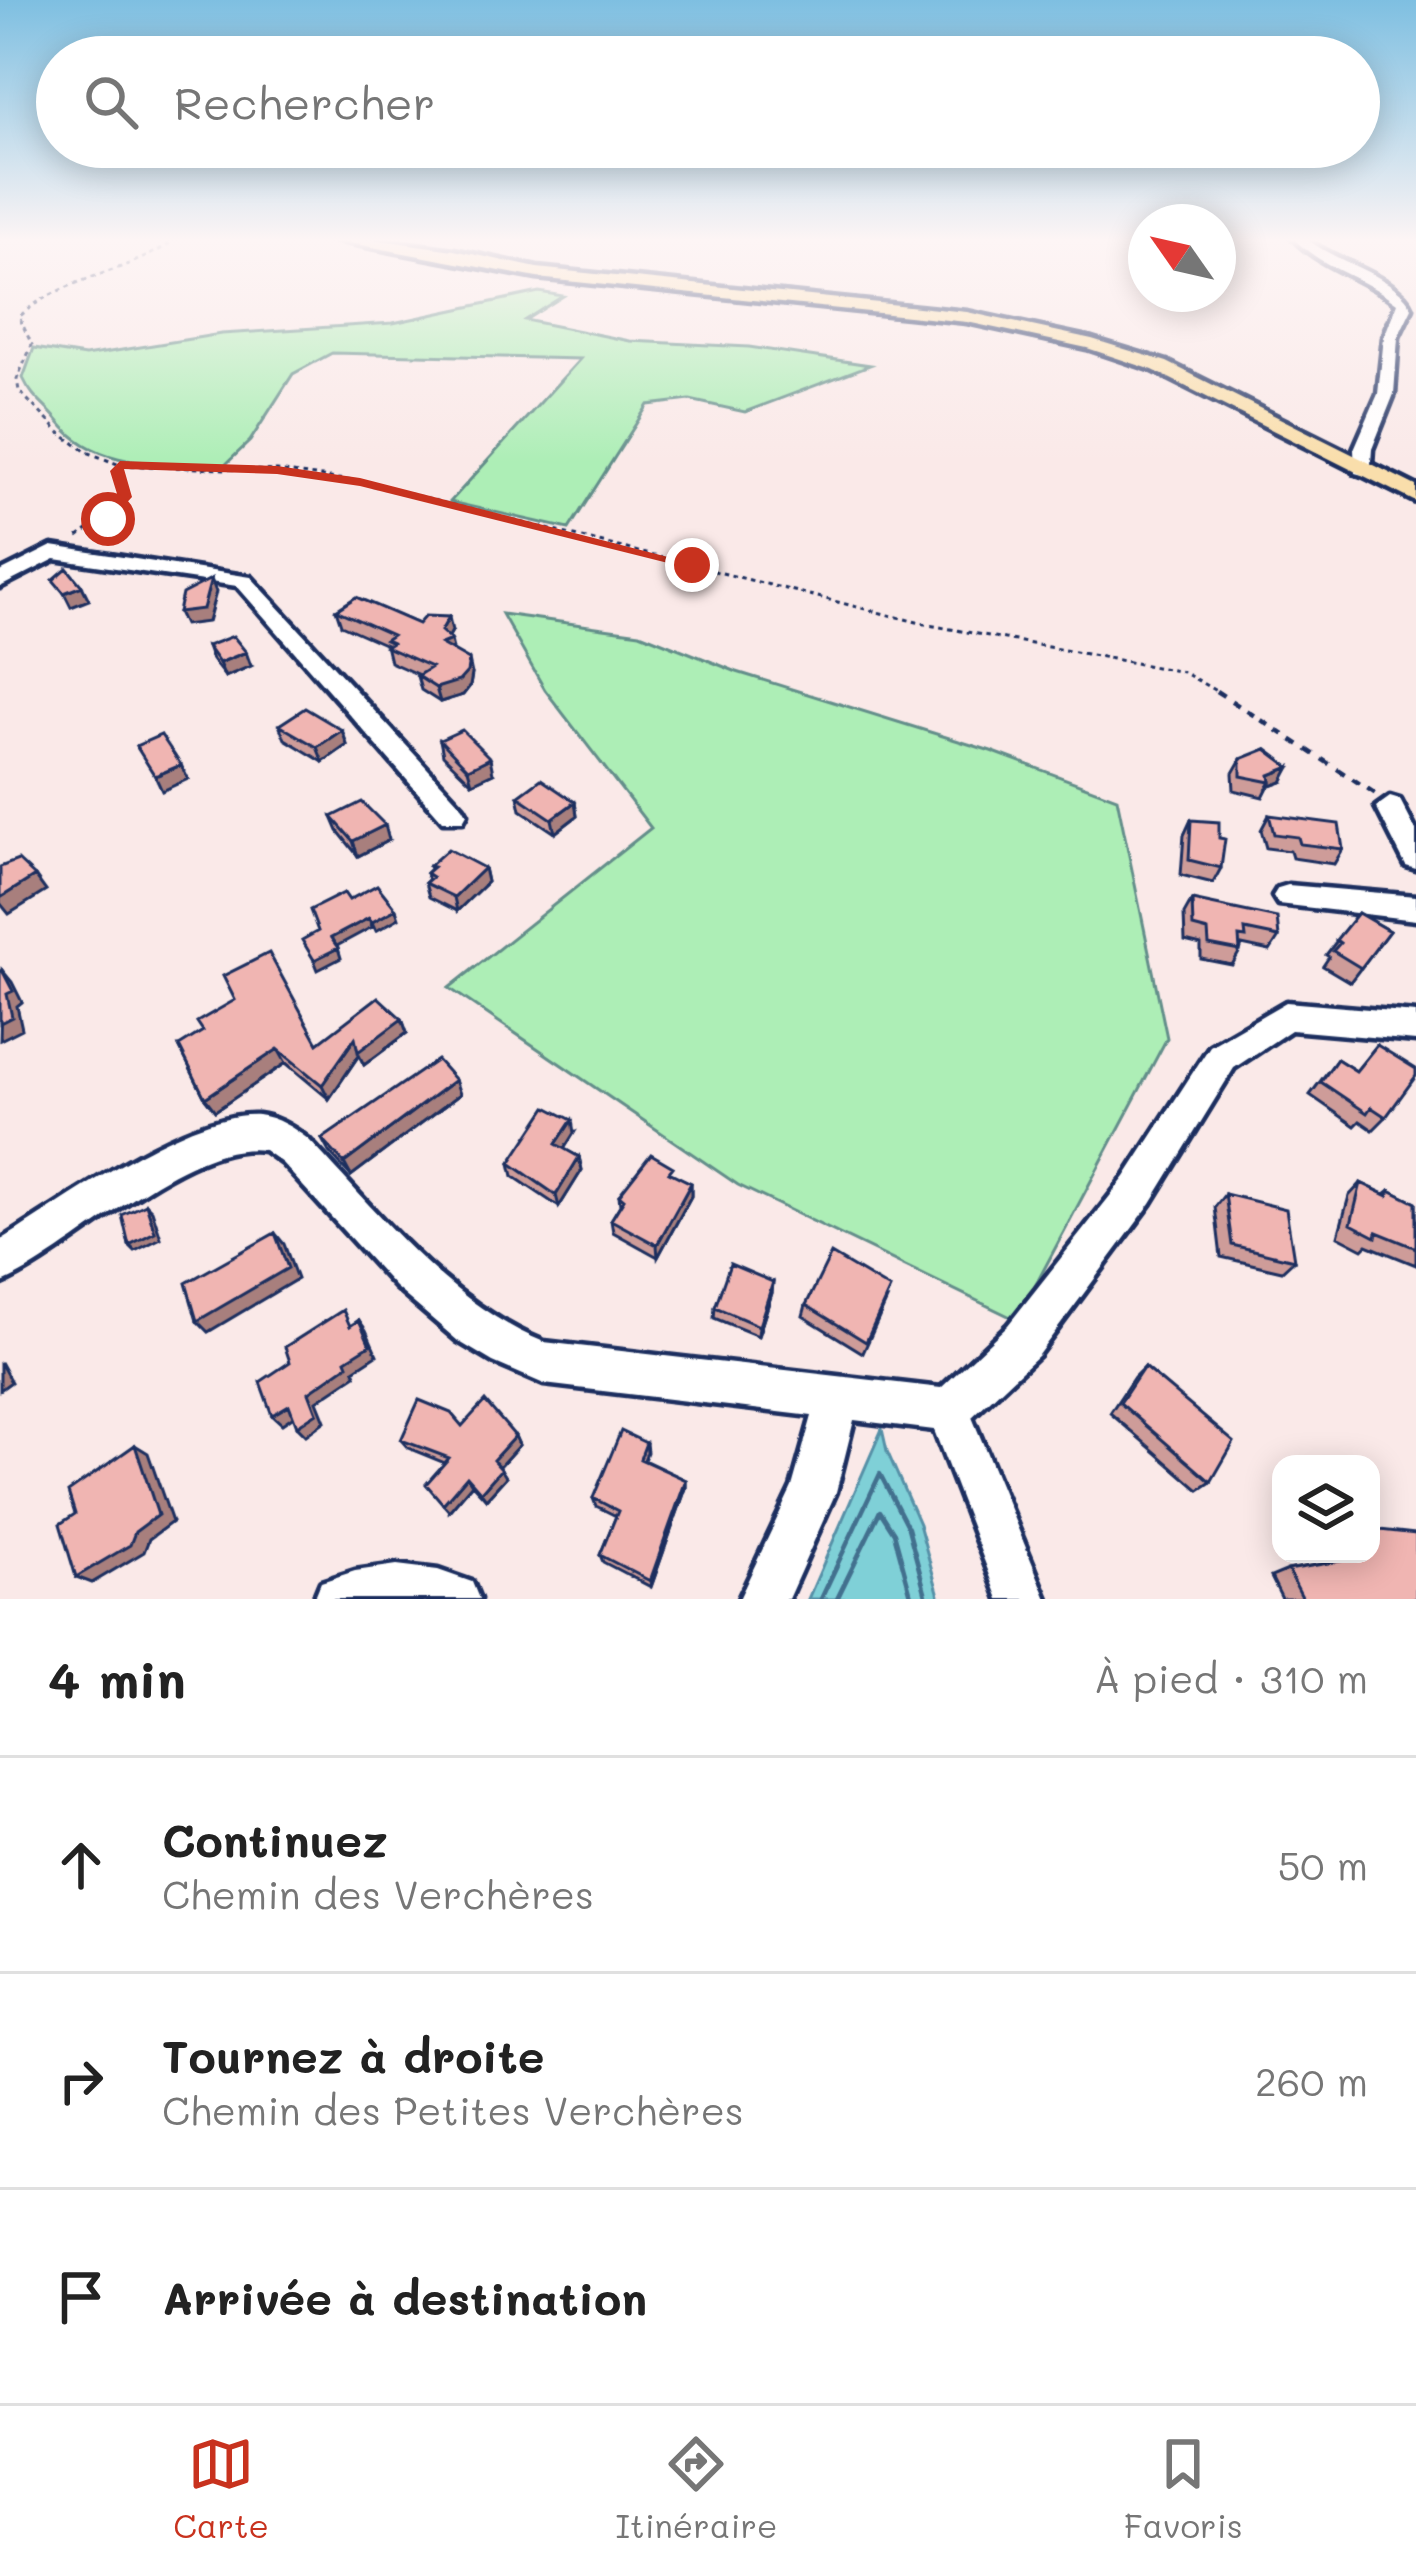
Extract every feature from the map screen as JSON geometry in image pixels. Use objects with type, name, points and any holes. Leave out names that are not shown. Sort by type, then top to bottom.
[{"type":"main road","points":[[931,313],[1013,325],[1106,347],[1160,366],[1416,495]]},
{"type":"street","points":[[1364,472],[1363,449],[1392,370],[1390,337],[1403,313]]},
{"type":"street","points":[[0,581],[52,552],[244,581],[453,814]]},
{"type":"street","points":[[1390,807],[1416,858]]},
{"type":"street","points":[[1288,896],[1416,908]]},
{"type":"street","points":[[948,1410],[1023,1340],[1138,1190],[1222,1057],[1286,1016],[1416,1028]]},
{"type":"street","points":[[0,1264],[177,1156],[225,1136],[265,1133],[295,1151],[445,1306],[510,1352],[544,1363],[948,1410]]},
{"type":"street","points":[[763,1599],[814,1492],[839,1395]]},
{"type":"street","points":[[948,1410],[1023,1599]]},
{"type":"street","points":[[338,1599],[385,1587],[417,1587],[455,1599]]},
{"type":"path","points":[[24,313],[19,317],[32,345],[17,379],[19,391],[58,432],[87,452],[120,465],[277,470],[360,482],[929,625],[1183,672],[1293,737],[1390,807]]},
{"type":"path","points":[[52,552],[119,510],[125,497],[117,471],[120,465]]},
{"type":"green space","points":[[442,313],[537,313],[525,320],[630,341],[749,347],[870,365],[745,412],[690,400],[648,405],[569,529],[450,502],[580,359],[332,353],[293,374],[250,441],[223,467],[133,461],[92,449],[58,421],[23,378],[34,348],[85,356],[221,334],[393,323]]},
{"type":"green space","points":[[502,614],[640,633],[737,672],[991,751],[1117,798],[1167,1038],[1017,1320],[738,1185],[449,988],[651,828],[545,690]]},
{"type":"water","points":[[882,1429],[919,1524],[940,1599],[808,1599]]},
{"type":"building","points":[[67,568],[82,586],[64,593],[53,580]]},
{"type":"building","points":[[211,579],[203,609],[178,612],[182,594]]},
{"type":"building","points":[[356,597],[418,624],[425,616],[449,617],[441,631],[451,640],[441,644],[469,660],[467,672],[459,681],[436,688],[417,676],[431,667],[386,647],[392,643],[385,640],[392,635],[336,610]]},
{"type":"building","points":[[233,636],[246,652],[219,663],[207,646]]},
{"type":"building","points":[[305,708],[342,730],[317,747],[279,725]]},
{"type":"building","points":[[462,730],[490,758],[468,769],[440,740]]},
{"type":"building","points":[[161,735],[181,765],[155,776],[136,746]]},
{"type":"building","points":[[1266,749],[1290,767],[1270,775],[1271,782],[1241,776],[1241,759]]},
{"type":"building","points":[[541,779],[575,802],[552,819],[518,796]]},
{"type":"building","points":[[362,802],[385,825],[353,841],[332,817]]},
{"type":"building","points":[[1269,815],[1339,824],[1343,849],[1300,844],[1298,837],[1274,834]]},
{"type":"building","points":[[1191,820],[1219,822],[1219,838],[1225,839],[1221,868],[1189,860]]},
{"type":"building","points":[[448,849],[484,868],[454,897],[425,883],[432,877],[426,873],[433,867],[429,866]]},
{"type":"building","points":[[18,860],[35,876],[0,898],[0,867]]},
{"type":"building","points":[[377,885],[396,909],[331,938],[338,948],[314,960],[302,940],[318,931],[310,910],[344,893],[349,900]]},
{"type":"building","points":[[1192,900],[1277,918],[1279,937],[1245,930],[1246,938],[1239,937],[1240,951],[1209,945],[1208,931],[1193,927]]},
{"type":"building","points":[[1358,913],[1389,931],[1361,968],[1333,951]]},
{"type":"building","points":[[269,953],[318,1043],[378,997],[402,1019],[358,1052],[355,1038],[322,1085],[278,1049],[205,1098],[179,1046],[203,1031],[197,1022],[235,1000],[223,976]]},
{"type":"building","points":[[0,971],[13,991],[7,994],[12,1017],[0,1023]]},
{"type":"building","points":[[1377,1045],[1416,1069],[1416,1076],[1386,1117],[1371,1107],[1367,1113],[1321,1082],[1337,1059],[1356,1071]]},
{"type":"building","points":[[437,1060],[455,1080],[344,1163],[322,1139]]},
{"type":"building","points":[[547,1107],[572,1120],[556,1144],[579,1157],[556,1195],[510,1163]]},
{"type":"building","points":[[651,1154],[673,1167],[669,1172],[691,1183],[657,1245],[611,1220],[624,1199],[619,1195]]},
{"type":"building","points":[[1361,1183],[1416,1203],[1416,1248],[1351,1224]]},
{"type":"building","points":[[1225,1194],[1286,1209],[1294,1260],[1232,1245]]},
{"type":"building","points":[[146,1204],[155,1232],[129,1245],[122,1215]]},
{"type":"building","points":[[275,1233],[288,1268],[197,1321],[186,1283]]},
{"type":"building","points":[[831,1254],[890,1289],[866,1342],[806,1305]]},
{"type":"building","points":[[730,1264],[773,1282],[759,1326],[715,1307]]},
{"type":"building","points":[[343,1310],[350,1326],[359,1320],[370,1345],[309,1392],[317,1413],[297,1426],[289,1405],[272,1415],[260,1382],[290,1362],[285,1347]]},
{"type":"building","points":[[1144,1367],[1234,1442],[1211,1482],[1120,1403]]},
{"type":"building","points":[[419,1400],[451,1413],[462,1426],[485,1401],[515,1436],[493,1460],[501,1469],[481,1492],[467,1476],[443,1504],[426,1484],[449,1458],[401,1440]]},
{"type":"building","points":[[621,1431],[646,1443],[640,1459],[686,1480],[650,1581],[600,1555],[618,1511],[593,1498]]},
{"type":"building","points":[[135,1445],[158,1515],[135,1532],[130,1545],[76,1577],[60,1524],[75,1514],[68,1492]]},
{"type":"building","points":[[1380,1530],[1416,1534],[1416,1599],[1303,1599],[1288,1570],[1328,1563],[1380,1563]]},
{"type":"route","points":[[108,519],[125,497],[117,471],[120,465],[277,470],[360,482],[692,565]]}]
